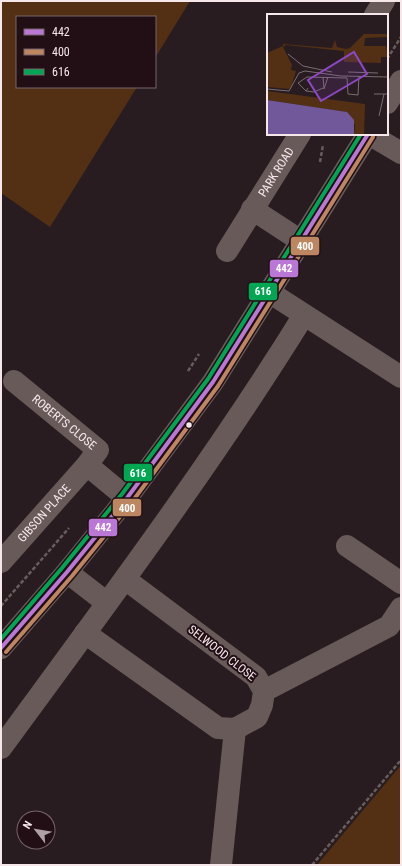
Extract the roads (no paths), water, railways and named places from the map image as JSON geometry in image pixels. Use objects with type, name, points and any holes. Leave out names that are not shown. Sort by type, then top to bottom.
[{"type":"main road","points":[[388,101],[401,81]]},
{"type":"main road","points":[[1,648],[67,572],[127,498],[213,382],[367,135]]},
{"type":"street","points":[[376,14],[384,1]]},
{"type":"street","name":"PARK ROAD","points":[[227,251],[299,135]]},
{"type":"street","points":[[370,135],[401,153]]},
{"type":"street","name":"PARK ROAD","points":[[252,210],[301,242]]},
{"type":"street","points":[[269,292],[401,377]]},
{"type":"street","points":[[1,748],[107,603],[263,381],[304,315]]},
{"type":"street","name":"ROBERTS CLOSE","points":[[14,381],[98,450],[87,465],[127,498]]},
{"type":"street","name":"GIBSON PLACE","points":[[1,562],[87,465]]},
{"type":"street","points":[[347,546],[401,583]]},
{"type":"street","points":[[67,572],[107,603]]},
{"type":"street","name":"SELWOOD CLOSE","points":[[124,579],[256,677],[264,691],[262,705],[257,717],[235,729]]},
{"type":"street","points":[[264,691],[389,626],[401,608]]},
{"type":"street","points":[[85,633],[218,728],[235,729],[221,865]]}]
